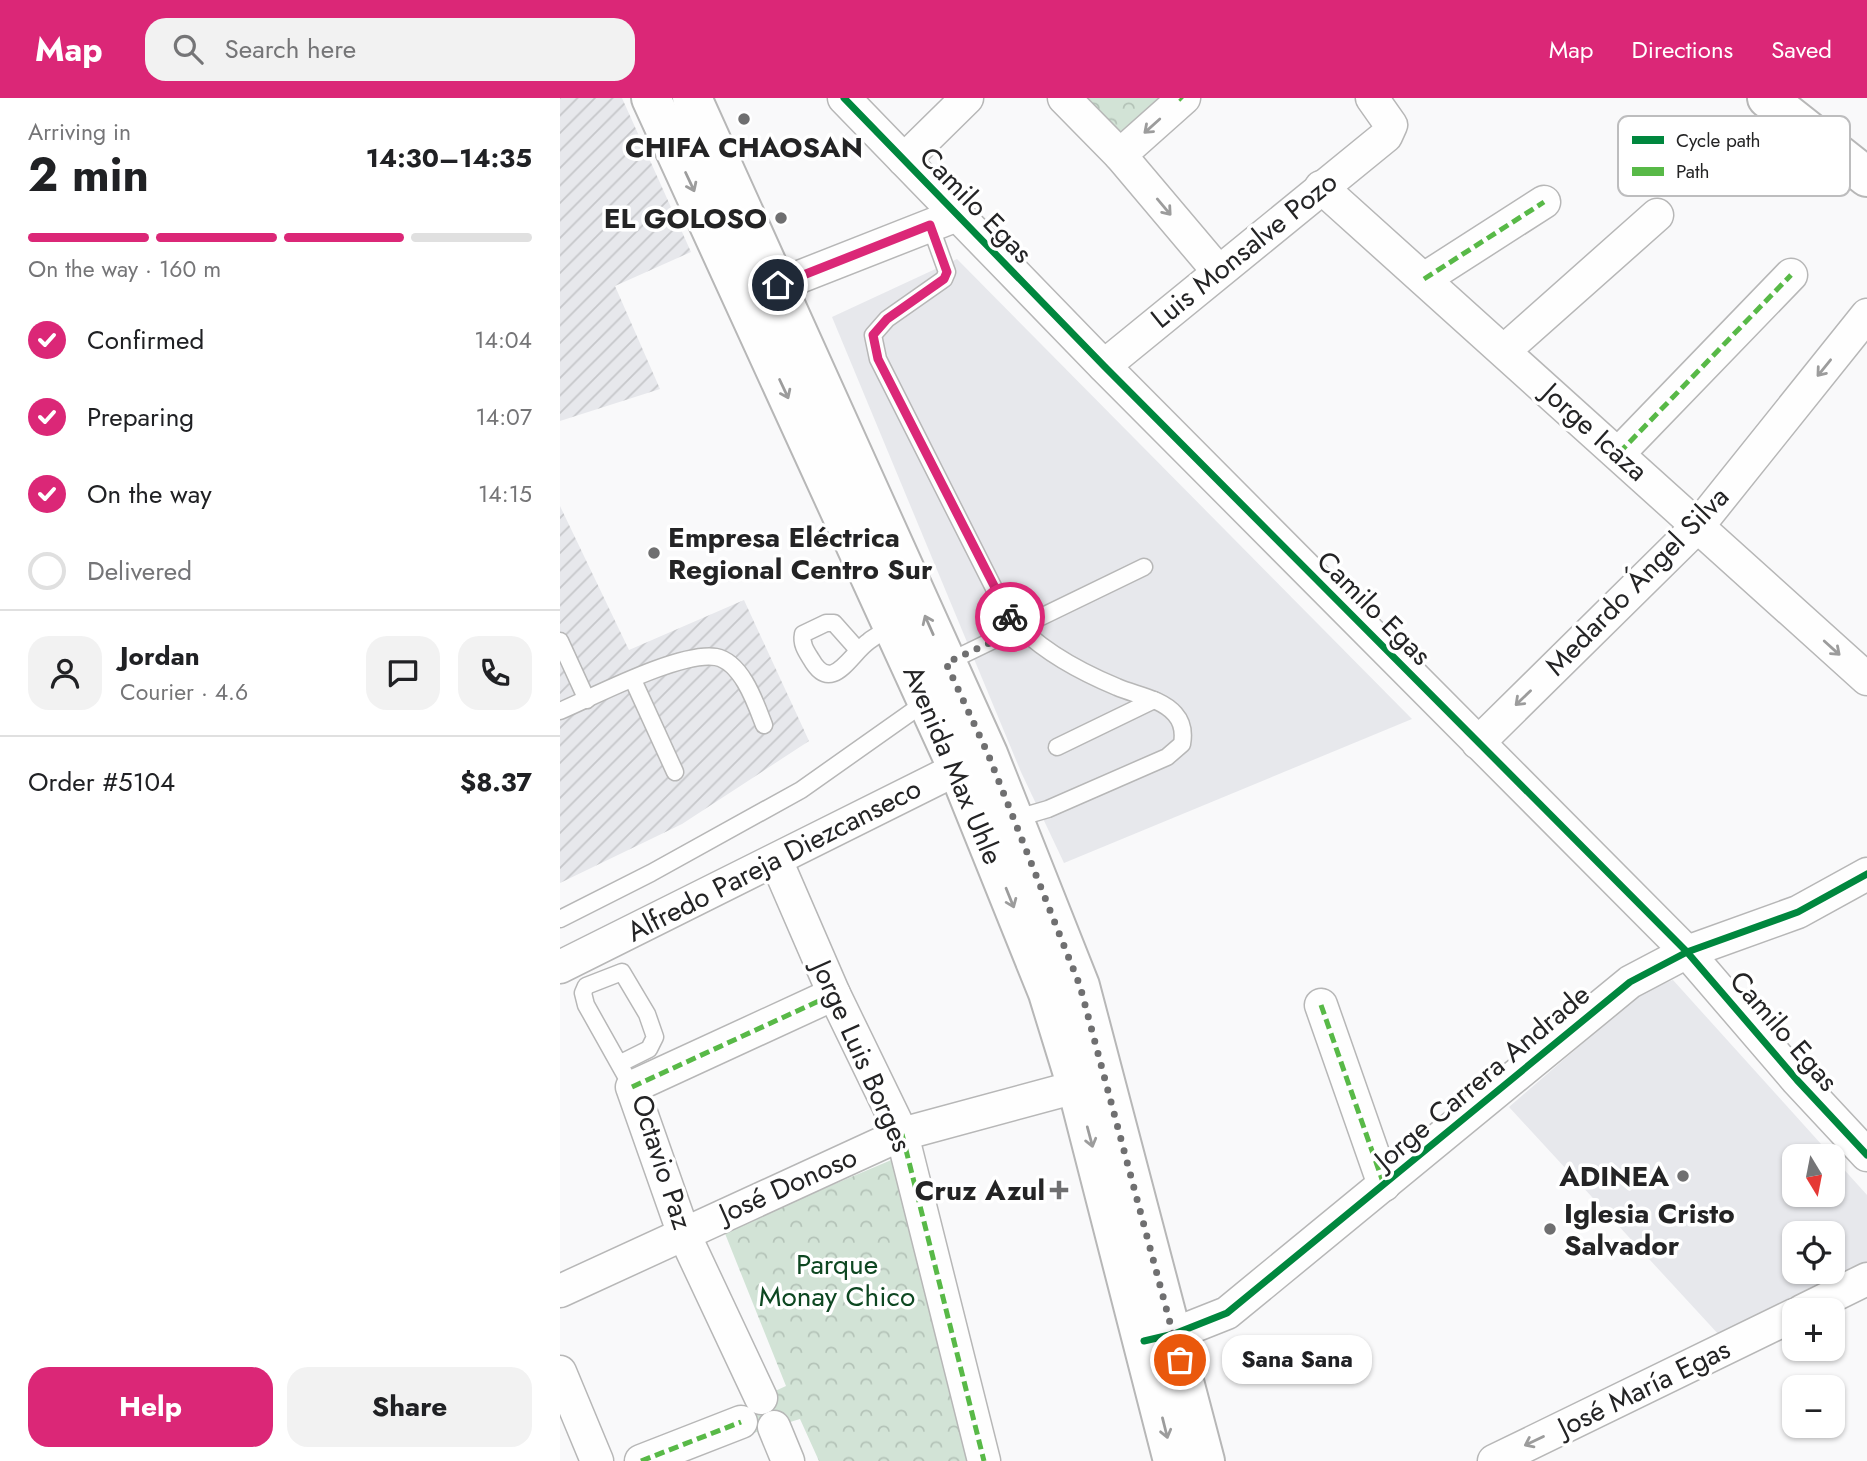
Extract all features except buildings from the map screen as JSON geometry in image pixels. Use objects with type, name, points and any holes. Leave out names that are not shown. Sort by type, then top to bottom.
[{"type":"main road","name":"Avenida Max Uhle","points":[[651,98],[759,292],[946,663],[972,761],[1048,993],[1091,1083]]},
{"type":"main road","name":"Avenida Max Uhle","points":[[692,98],[759,292],[893,627],[927,701],[1014,820],[1080,986],[1091,1083],[1159,1338],[1205,1461]]},
{"type":"main road","points":[[1767,98],[1790,116]]},
{"type":"main road","points":[[1850,164],[1867,177]]},
{"type":"main road","name":"Avenida Max Uhle","points":[[1159,1338],[1173,1461]]},
{"type":"street","name":"Camilo Egas","points":[[844,98],[904,160],[944,220],[1104,366],[1687,952],[1797,1080],[1867,1155]]},
{"type":"street","points":[[904,160],[967,98]]},
{"type":"street","points":[[1064,98],[1120,155],[1218,271]]},
{"type":"street","name":"Luis Monsalve Pozo","points":[[1104,366],[1386,136],[1391,125],[1372,98]]},
{"type":"street","points":[[1120,155],[1182,99]]},
{"type":"street","name":"Jorge Icaza","points":[[1321,187],[1867,679]]},
{"type":"street","points":[[1424,279],[1544,202]]},
{"type":"street","points":[[1505,350],[1657,215]]},
{"type":"street","points":[[759,292],[944,220]]},
{"type":"street","points":[[1619,453],[1791,275]]},
{"type":"street","name":"Medardo Ángel Silva","points":[[1478,743],[1698,526],[1867,314]]},
{"type":"street","name":"Alfredo Pareja Diezcanseco","points":[[582,967],[776,860],[972,761]]},
{"type":"street","name":"Jorge Luis Borges","points":[[776,860],[834,994],[902,1134],[984,1461]]},
{"type":"street","name":"Jorge Carrera Andrade","points":[[1159,1338],[1227,1313],[1630,982],[1687,952],[1798,912],[1867,874]]},
{"type":"street","name":"Octavio Paz","points":[[761,1398],[683,1232],[625,1075],[834,994]]},
{"type":"street","points":[[1321,1005],[1384,1185]]},
{"type":"street","name":"José Donoso","points":[[560,1291],[683,1232],[902,1134],[1091,1083]]},
{"type":"street","points":[[1828,1298],[1867,1279]]},
{"type":"street","name":"José María Egas","points":[[1494,1461],[1782,1321]]},
{"type":"street","points":[[560,1372],[597,1461]]},
{"type":"street","points":[[641,1461],[741,1422]]},
{"type":"street","points":[[774,1427],[788,1461]]},
{"type":"lane","points":[[944,220],[947,272],[944,279],[887,319],[873,335],[878,359],[1006,612],[1020,629],[1066,662],[1116,687],[1154,700],[1175,714],[1184,731],[1182,744],[1167,757],[1014,820]]},
{"type":"lane","points":[[946,663],[1144,567]]},
{"type":"lane","points":[[858,650],[893,627]]},
{"type":"lane","points":[[560,641],[587,700]]},
{"type":"lane","points":[[560,711],[679,661],[717,657],[735,669],[754,699],[764,725]]},
{"type":"lane","points":[[633,680],[675,772]]},
{"type":"lane","points":[[1057,747],[1154,700]]},
{"type":"lane","points":[[560,919],[651,873],[801,790],[927,701]]},
{"type":"lane","points":[[582,967],[622,972],[647,1014],[655,1037],[649,1049],[625,1075],[586,1005],[582,967]]},
{"type":"shaded area","points":[[560,98],[622,98],[691,252],[615,286],[660,389],[560,421]]},
{"type":"shaded area","points":[[957,259],[1412,719],[1064,863],[1021,772],[832,317]]},
{"type":"shaded area","name":"Empresa Eléctrica Regional Centro Sur","points":[[560,506],[629,650],[744,600],[809,741],[682,824],[560,883]]},
{"type":"shaded area","name":"ADINEA","points":[[1673,980],[1821,1144],[1782,1144],[1782,1208],[1844,1208],[1845,1171],[1867,1195],[1867,1267],[1845,1277],[1845,1221],[1782,1221],[1782,1284],[1831,1284],[1801,1298],[1782,1298],[1782,1307],[1720,1336],[1509,1107],[1642,992]]},
{"type":"green space","points":[[1082,98],[1167,98],[1130,129],[1119,131]]},
{"type":"green space","name":"Parque Monay Chico","points":[[896,1158],[971,1461],[819,1461],[800,1419],[747,1435],[736,1409],[786,1386],[724,1231]]},
{"type":"marked path","points":[[1424,279],[1544,202]]},
{"type":"marked path","points":[[1619,453],[1791,275]]},
{"type":"marked path","points":[[632,1087],[834,994]]},
{"type":"marked path","points":[[1321,1005],[1384,1185]]},
{"type":"marked path","points":[[902,1134],[984,1461]]},
{"type":"marked path","points":[[641,1461],[741,1422]]},
{"type":"cycle path","points":[[844,98],[1104,366],[1687,952],[1797,1080],[1867,1155]]},
{"type":"cycle path","points":[[1144,1341],[1174,1334],[1227,1313],[1630,982],[1687,952],[1798,912],[1867,874]]},
{"type":"way so far","points":[[1010,617],[1020,629],[946,663],[988,754],[1080,986],[1180,1360]]},
{"type":"place","name":"CHIFA CHAOSAN","points":[[744,119]]},
{"type":"place","name":"EL GOLOSO","points":[[781,218]]},
{"type":"place","name":"Empresa Eléctrica Regional Centro Sur","points":[[654,553]]},
{"type":"place","name":"ADINEA","points":[[1683,1176]]},
{"type":"place","name":"Cruz Azul","points":[[1059,1190]]},
{"type":"place","name":"Iglesia Cristo Salvador","points":[[1550,1229]]},
{"type":"place","name":"Sana Sana","points":[[1180,1360]]},
{"type":"route","points":[[778,285],[930,225],[947,272],[944,279],[887,319],[873,335],[878,359],[986,575],[1010,617]]}]
